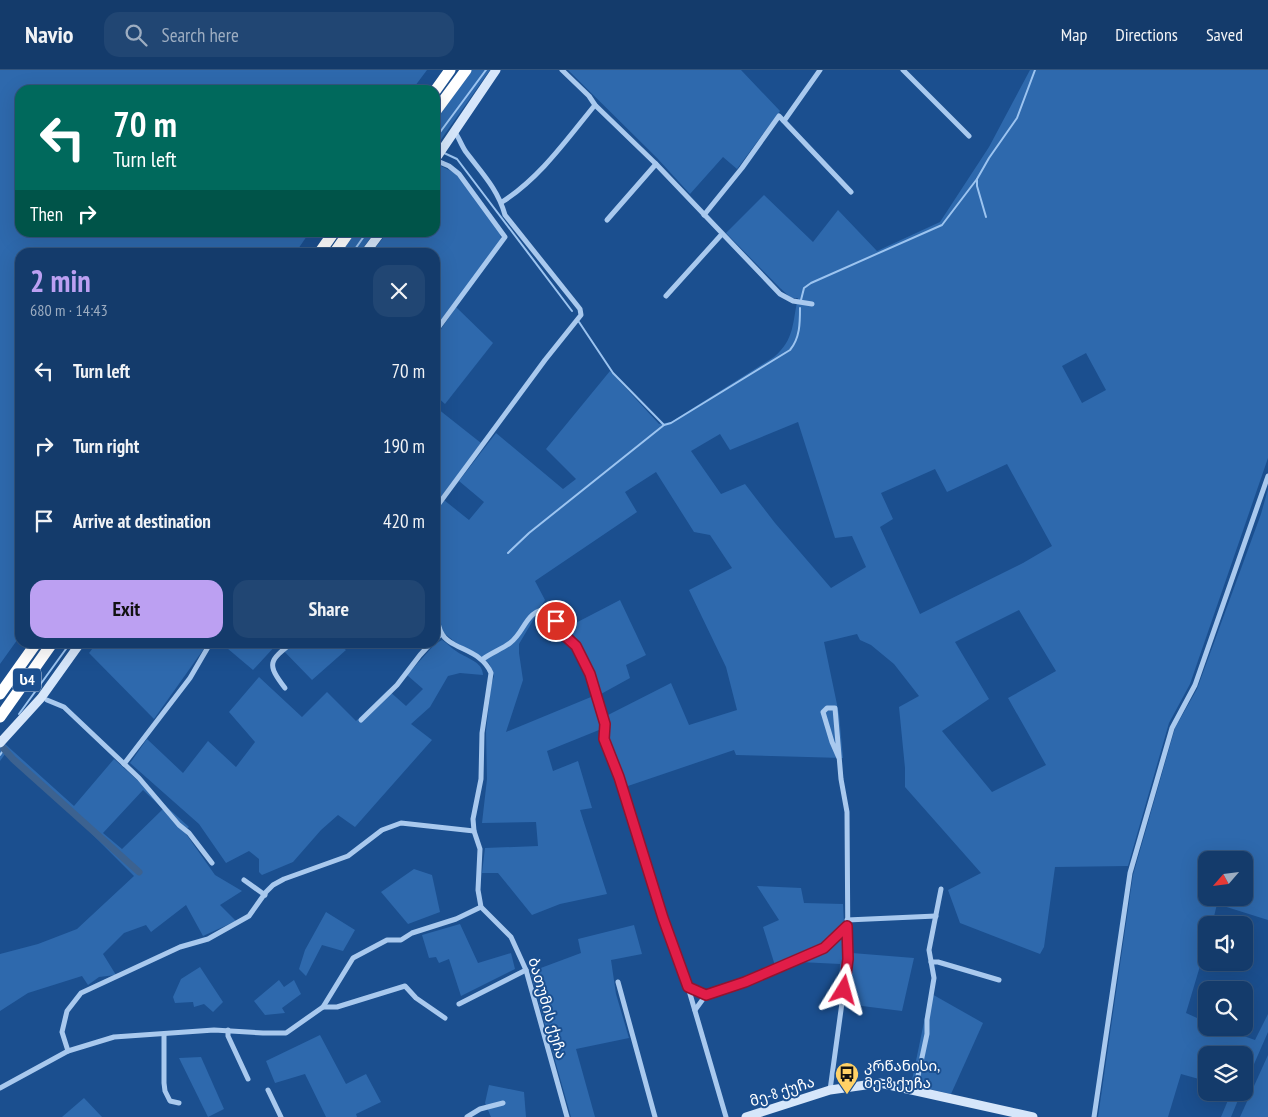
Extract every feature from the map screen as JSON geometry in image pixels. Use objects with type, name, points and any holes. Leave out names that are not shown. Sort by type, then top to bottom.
[{"type":"highway","points":[[439,85],[450,70]]},
{"type":"highway","points":[[440,105],[466,70]]},
{"type":"highway","points":[[323,248],[330,237]]},
{"type":"highway","points":[[338,248],[346,237]]},
{"type":"highway","name":"ს4","points":[[0,694],[33,648]]},
{"type":"highway","name":"ს4","points":[[0,717],[49,648]]},
{"type":"street","points":[[440,152],[496,70]]},
{"type":"street","points":[[562,70],[656,164],[780,294],[793,302],[812,304]]},
{"type":"street","points":[[784,121],[820,70]]},
{"type":"street","points":[[902,70],[969,136]]},
{"type":"street","points":[[502,202],[518,192],[546,164],[595,105]]},
{"type":"street","points":[[704,214],[742,168],[780,116],[852,192]]},
{"type":"street","points":[[440,502],[545,360],[581,315],[580,310],[505,215],[502,202],[491,183],[464,149],[454,130]]},
{"type":"street","points":[[440,160],[459,174],[506,237],[440,325]]},
{"type":"street","points":[[607,220],[656,164]]},
{"type":"street","points":[[666,296],[722,234]]},
{"type":"street","points":[[369,248],[377,237]]},
{"type":"street","points":[[1094,1117],[1130,873],[1172,728],[1195,685],[1268,476]]},
{"type":"street","points":[[483,659],[511,642],[532,614],[550,608],[563,634],[576,646],[590,674],[605,724],[604,739],[619,777],[663,918],[688,987],[726,1117]]},
{"type":"street","points":[[0,1088],[68,1052],[114,1037],[228,1030],[286,1033],[323,1007],[352,958],[387,940],[401,940],[412,933],[456,919],[482,907],[478,890],[480,849],[474,831],[473,819],[481,779],[482,733],[491,673],[488,664],[483,659],[451,642],[441,634],[440,630]]},
{"type":"street","points":[[0,743],[41,698],[77,648]]},
{"type":"street","points":[[124,764],[190,678],[207,648]]},
{"type":"street","points":[[285,688],[273,672],[272,665],[273,659],[286,648]]},
{"type":"street","points":[[361,720],[397,685],[427,648]]},
{"type":"street","points":[[47,700],[64,707],[139,778],[179,825],[189,833],[212,862]]},
{"type":"street","points":[[830,1090],[848,959],[847,812],[839,758],[835,708],[827,708],[823,712],[839,758]]},
{"type":"street","points":[[68,1052],[62,1032],[67,1011],[81,993],[180,947],[208,938],[249,916],[273,885],[284,879],[348,856],[382,830],[401,823],[474,831]]},
{"type":"street","points":[[244,880],[265,895]]},
{"type":"street","points":[[915,1090],[927,1034],[927,1020],[934,978],[929,950],[941,889]]},
{"type":"street","name":"ბათუმის ქუჩა","points":[[482,907],[511,937],[526,970],[567,1117]]},
{"type":"street","points":[[847,920],[936,916]]},
{"type":"street","points":[[695,1010],[706,995],[745,982],[824,948],[847,926]]},
{"type":"street","points":[[931,962],[938,962],[999,980]]},
{"type":"street","points":[[460,1004],[526,970]]},
{"type":"street","points":[[618,982],[655,1117]]},
{"type":"street","points":[[323,1007],[337,1007],[405,986],[416,998],[445,1018]]},
{"type":"street","points":[[688,987],[706,995]]},
{"type":"street","points":[[228,1030],[228,1036],[248,1079]]},
{"type":"street","points":[[164,1034],[165,1091],[170,1101],[179,1103]]},
{"type":"street","name":"მე-8 ქუჩა","points":[[746,1117],[830,1090],[880,1083],[1032,1117]]},
{"type":"street","points":[[268,1090],[281,1117]]},
{"type":"street","points":[[466,1117],[480,1109],[503,1103]]},
{"type":"shaded area","points":[[0,70],[427,70],[416,85],[15,85],[15,237],[306,237],[299,248],[15,248],[15,643],[0,664]]},
{"type":"shaded area","points":[[470,70],[490,70],[440,141],[440,110]]},
{"type":"shaded area","points":[[568,70],[741,70],[780,111],[737,169],[723,157],[690,194],[657,158]]},
{"type":"shaded area","points":[[1030,70],[1268,70],[1268,458],[1190,684],[1169,723],[1128,866],[1055,867],[1044,947],[1040,954],[960,923],[948,890],[981,873],[905,787],[899,707],[919,696],[894,664],[871,645],[860,640],[857,634],[824,642],[839,714],[843,758],[736,755],[734,750],[625,787],[608,740],[608,715],[671,683],[689,725],[737,710],[726,667],[689,590],[732,568],[710,535],[694,532],[656,472],[625,492],[637,512],[535,581],[545,600],[519,644],[523,680],[506,732],[591,697],[600,721],[599,730],[547,751],[553,771],[578,761],[592,808],[580,810],[607,894],[560,904],[532,915],[498,873],[482,873],[485,848],[538,846],[536,822],[482,823],[487,779],[486,731],[491,686],[494,676],[489,663],[478,654],[456,643],[443,632],[440,619],[440,505],[444,500],[469,520],[484,502],[459,481],[496,433],[563,489],[576,479],[546,449],[610,371],[659,424],[671,422],[774,357],[786,344],[792,330],[798,298],[791,298],[726,233],[764,195],[813,242],[838,210],[877,251],[940,222],[989,147]],"holes":[[[1086,353],[1106,390],[1082,403],[1062,366]],[[798,422],[835,538],[852,536],[866,567],[831,588],[775,523],[745,484],[721,494],[691,451],[720,434],[730,450]],[[1007,464],[1052,546],[1023,563],[920,614],[880,527],[893,519],[881,493],[935,469],[947,492]],[[1019,610],[1056,671],[1008,698],[1046,765],[992,792],[942,731],[989,699],[955,642]]]},
{"type":"shaded area","points":[[440,166],[455,173],[500,231],[501,240],[440,322],[440,248],[375,248],[384,237],[440,237]]},
{"type":"shaded area","points":[[351,237],[371,237],[363,248],[343,248]]},
{"type":"shaded area","points":[[456,307],[493,343],[445,404],[440,400],[440,331]]},
{"type":"shaded area","points":[[440,411],[481,443],[440,498]]},
{"type":"shaded area","points":[[1268,489],[1268,920],[1223,906],[1253,906],[1253,851],[1198,851],[1198,906],[1217,906],[1214,916],[1198,916],[1199,971],[1186,1013],[1198,1018],[1198,1036],[1244,1036],[1255,1040],[1268,1014],[1268,1032],[1253,1066],[1253,1046],[1198,1046],[1198,1079],[1181,1074],[1168,1117],[1098,1117],[1133,875],[1175,728],[1197,689],[1261,514]]},
{"type":"shaded area","points":[[620,600],[646,655],[626,665],[630,678],[601,694],[583,649],[573,634],[566,628]]},
{"type":"shaded area","points":[[442,640],[454,650],[477,663],[483,675],[460,673],[448,676],[430,707],[411,724],[432,740],[355,827],[338,815],[321,830],[293,862],[262,875],[259,872],[259,859],[249,851],[226,863],[199,824],[130,763],[147,739],[183,773],[208,741],[236,767],[255,742],[229,712],[259,677],[302,717],[327,692],[356,721],[388,690],[406,706],[423,689],[407,675],[431,648],[440,648],[440,641]]},
{"type":"shaded area","points":[[93,648],[204,648],[154,719],[89,653]]},
{"type":"shaded area","points":[[227,648],[273,648],[253,670]]},
{"type":"shaded area","points":[[281,648],[343,648],[346,650],[312,680]]},
{"type":"shaded area","points":[[4,743],[74,806],[114,759],[189,827],[184,831],[215,875],[242,891],[220,905],[236,921],[203,936],[186,905],[151,932],[146,925],[124,933],[103,954],[116,975],[99,977],[88,985],[82,976],[28,993],[0,1011],[0,954],[38,944],[77,929],[134,876],[8,750],[0,761],[0,748]],"holes":[[[143,790],[163,809],[122,849],[103,833]]]},
{"type":"shaded area","points":[[414,869],[432,875],[440,912],[408,924],[381,892]]},
{"type":"shaded area","points":[[757,886],[801,888],[804,903],[843,904],[844,924],[851,930],[852,953],[914,958],[902,1011],[838,1003],[840,964],[800,962],[777,972],[763,927],[779,920]]},
{"type":"shaded area","points":[[326,912],[355,930],[343,951],[322,945],[306,976],[299,969],[305,950]]},
{"type":"shaded area","points":[[460,924],[478,963],[511,953],[515,969],[461,996],[449,959],[439,963],[436,957],[429,958],[422,935]]},
{"type":"shaded area","points":[[634,925],[642,954],[611,960],[616,994],[629,1038],[576,1049],[595,1117],[571,1117],[530,972],[581,953],[578,939]]},
{"type":"shaded area","points":[[200,967],[223,1002],[213,1012],[204,1004],[194,1007],[193,1002],[175,1003],[173,997],[181,979]]},
{"type":"shaded area","points":[[279,980],[284,987],[294,980],[301,994],[282,1008],[285,1013],[265,1015],[254,1001]]},
{"type":"shaded area","points":[[930,993],[983,1023],[951,1094],[911,1085]]},
{"type":"shaded area","points":[[320,1035],[346,1084],[366,1074],[381,1102],[356,1114],[357,1117],[326,1117],[305,1074],[275,1083],[266,1061]]},
{"type":"shaded area","points":[[1268,1055],[1268,1117],[1240,1117],[1247,1101],[1253,1101],[1253,1088]]},
{"type":"shaded area","points":[[201,1057],[224,1109],[208,1117],[179,1058]]},
{"type":"shaded area","points":[[489,1085],[524,1092],[526,1117],[491,1117],[485,1103]]},
{"type":"shaded area","points":[[84,1098],[102,1117],[62,1117]]},
{"type":"shaded area","points":[[1228,1101],[1238,1101],[1231,1117],[1221,1117]]},
{"type":"waterway","points":[[440,132],[486,70]]},
{"type":"waterway","points":[[986,217],[977,186],[977,179],[1017,118],[1035,70]]},
{"type":"waterway","points":[[444,153],[457,159],[572,311]]},
{"type":"waterway","points":[[801,300],[804,288],[811,283],[942,225],[977,179]]},
{"type":"waterway","points":[[356,248],[364,237]]},
{"type":"waterway","points":[[664,425],[671,423],[790,350],[798,335],[800,308]]},
{"type":"waterway","points":[[508,553],[529,533],[664,425],[613,373],[579,322]]},
{"type":"waterway","points":[[19,714],[67,648]]},
{"type":"waterway","points":[[0,755],[4,749]]},
{"type":"waterway","points":[[4,749],[139,872]]},
{"type":"place","name":"კრწანისი, მე-8 ქუჩა","points":[[847,1095]]},
{"type":"route","points":[[556,621],[563,634],[576,646],[590,674],[605,724],[604,739],[619,777],[663,918],[688,987],[706,995],[745,982],[824,948],[847,926],[848,959],[844,990]]}]
